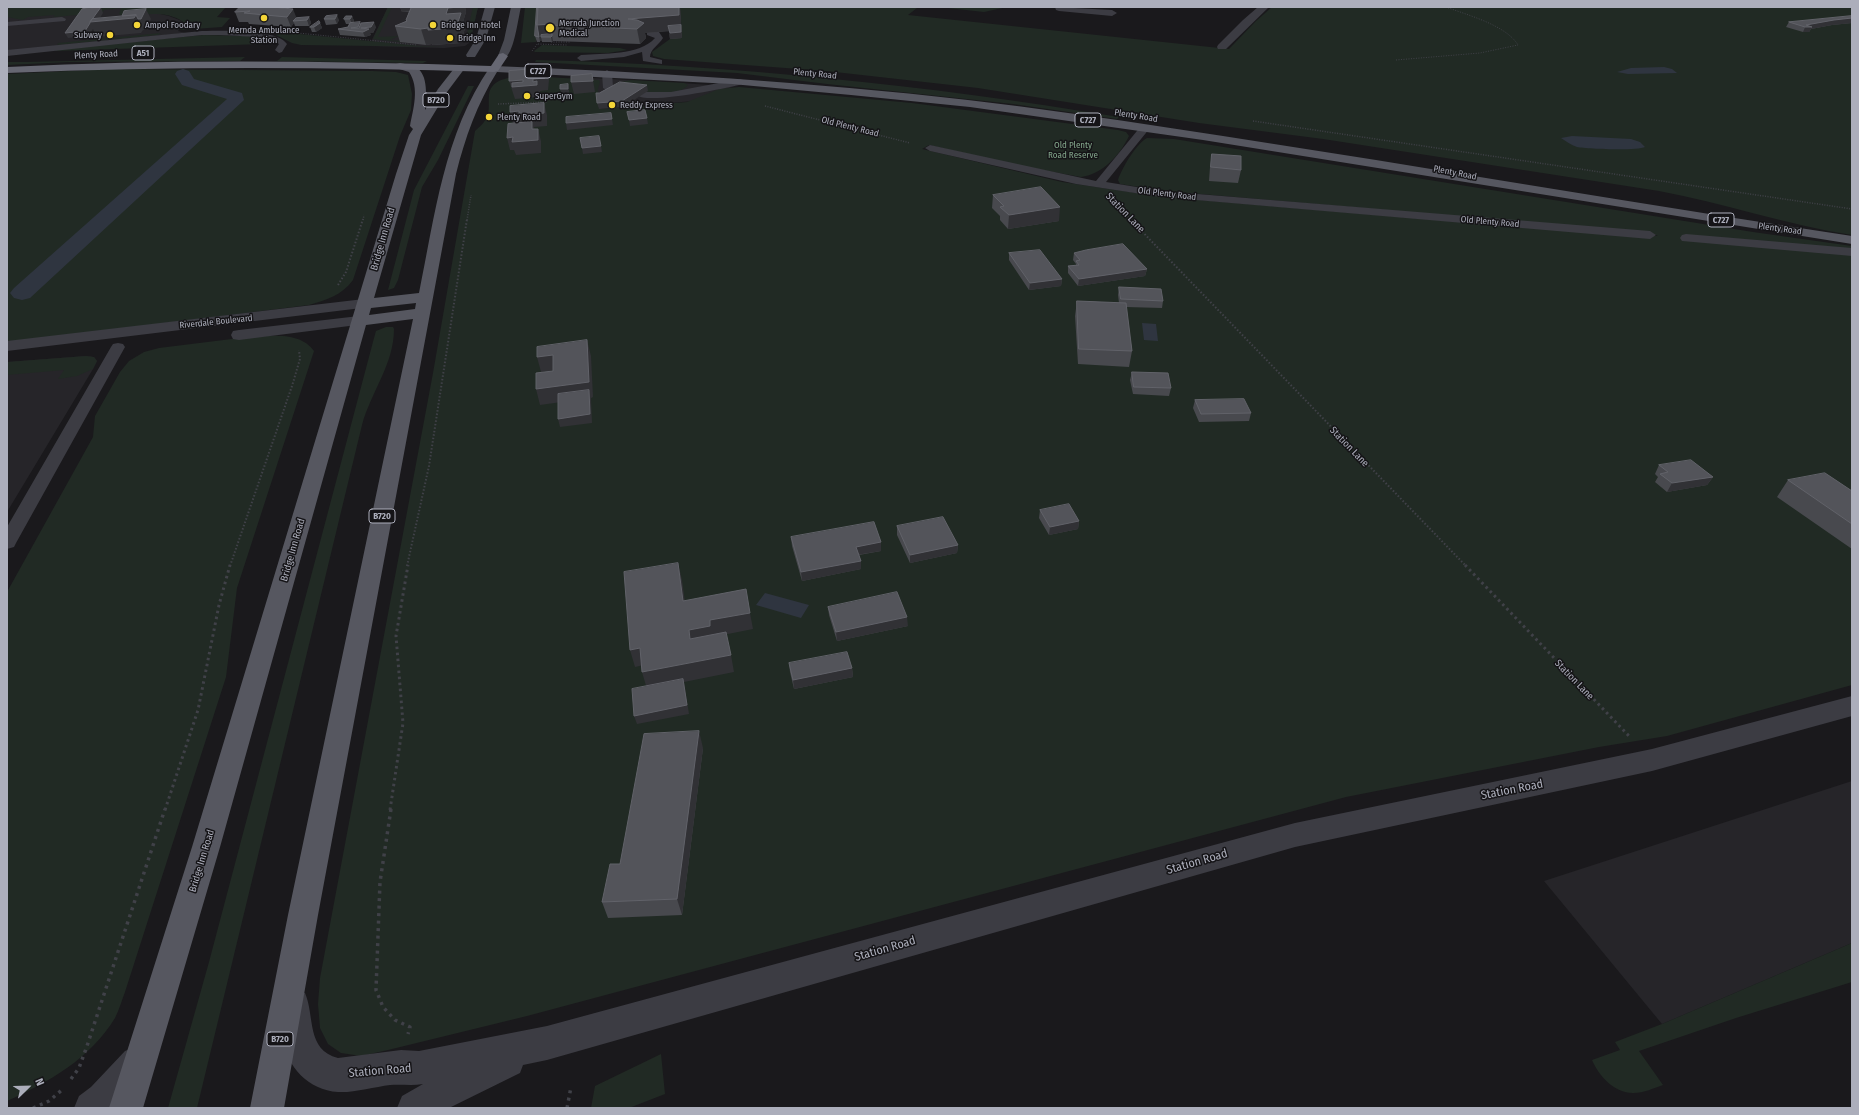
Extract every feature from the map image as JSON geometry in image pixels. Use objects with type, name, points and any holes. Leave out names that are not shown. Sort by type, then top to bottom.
[{"type":"highway","points":[[247,64],[269,56],[276,50],[295,50]]},
{"type":"highway","name":"Plenty Road","points":[[7,60],[89,55]]},
{"type":"highway","points":[[467,55],[503,56]]},
{"type":"highway","name":"Bridge Inn Road","points":[[460,68],[467,55]]},
{"type":"highway","name":"B720","points":[[494,69],[503,56]]},
{"type":"highway","name":"Plenty Road","points":[[7,70],[107,65],[247,64],[494,69]]},
{"type":"main road","name":"Bridge Inn Road","points":[[467,55],[481,39],[490,7]]},
{"type":"main road","points":[[503,56],[509,40],[516,7]]},
{"type":"main road","name":"C727","points":[[503,56],[515,56]]},
{"type":"main road","points":[[577,58],[674,63]]},
{"type":"main road","points":[[400,66],[413,70],[419,80],[420,99],[415,135]]},
{"type":"main road","name":"Bridge Inn Road","points":[[126,1108],[206,847],[361,313],[415,135],[442,91],[460,68]]},
{"type":"main road","name":"Plenty Road","points":[[494,69],[607,73],[740,82],[947,101],[1145,128],[1590,198]]},
{"type":"main road","name":"B720","points":[[267,1108],[424,305],[456,151],[460,136],[485,81],[494,69]]},
{"type":"main road","name":"Plenty Road","points":[[1030,100],[1182,124],[1669,212],[1852,240]]},
{"type":"main road","name":"Riverdale Boulevard","points":[[361,313],[424,305]]},
{"type":"street","points":[[1222,47],[1246,22],[1264,7]]},
{"type":"street","points":[[1059,8],[1087,9],[1112,14]]},
{"type":"street","name":"Riverdale Boulevard","points":[[7,346],[320,310],[361,313]]},
{"type":"street","name":"Riverdale Boulevard","points":[[7,359],[313,327],[361,313]]},
{"type":"street","points":[[118,347],[127,332]]},
{"type":"street","name":"Station Road","points":[[293,970],[294,1019],[301,1048],[310,1062],[323,1071],[338,1075],[401,1067],[419,1068],[547,1043],[1295,835],[1652,760],[1852,706]]},
{"type":"street","name":"Station Road","points":[[414,1108],[453,1086],[547,1043]]},
{"type":"street","points":[[91,1108],[103,1099],[141,1059]]},
{"type":"lane","points":[[10,24],[62,19],[56,28]]},
{"type":"lane","points":[[7,53],[181,35],[230,33],[276,38],[283,44],[276,50]]},
{"type":"lane","points":[[650,33],[656,34],[659,38],[646,52],[646,59],[659,62]]},
{"type":"lane","points":[[41,49],[48,39]]},
{"type":"lane","points":[[577,58],[624,54],[649,48]]},
{"type":"lane","points":[[607,73],[608,88],[615,91]]},
{"type":"lane","points":[[642,95],[671,95],[740,82]]},
{"type":"lane","name":"Station Lane","points":[[1098,185],[1145,128]]},
{"type":"lane","name":"Old Plenty Road","points":[[930,148],[1098,185],[1193,197],[1650,235]]},
{"type":"lane","points":[[1686,238],[1852,252]]},
{"type":"lane","points":[[7,543],[118,347]]},
{"type":"path","points":[[1396,60],[1503,50],[1518,45],[1515,39],[1500,30],[1446,7]]},
{"type":"path","points":[[474,105],[548,102]]},
{"type":"path","name":"Old Plenty Road","points":[[760,104],[930,148]]},
{"type":"path","name":"Station Lane","points":[[1098,185],[1652,760]]},
{"type":"path","points":[[401,1067],[410,1027],[395,1020],[383,1007],[376,990],[380,882],[403,723],[396,636],[407,568],[429,466],[472,192]]},
{"type":"path","points":[[320,310],[330,292],[342,281],[364,213]]},
{"type":"path","points":[[70,1081],[79,1068],[87,1046],[195,718],[207,674],[228,570],[282,417],[300,359],[298,352],[313,327]]},
{"type":"path","points":[[32,1108],[49,1101],[65,1087]]},
{"type":"path","points":[[567,1108],[571,1087]]},
{"type":"shaded area","points":[[7,7],[131,7],[169,16],[182,21],[183,24],[178,31],[185,33],[7,51]]},
{"type":"shaded area","points":[[388,7],[478,7],[471,38],[469,43],[465,46],[444,48],[369,46]]},
{"type":"shaded area","points":[[1664,67],[1672,69],[1677,73],[1628,74],[1617,72],[1631,68]]},
{"type":"shaded area","points":[[592,78],[739,87],[732,87],[694,101],[599,109]]},
{"type":"shaded area","points":[[1572,136],[1631,139],[1640,142],[1645,147],[1623,149],[1582,148],[1577,147],[1561,138]]},
{"type":"shaded area","points":[[1142,323],[1156,324],[1158,341],[1144,340]]},
{"type":"shaded area","points":[[86,356],[94,357],[97,361],[93,369],[7,512],[7,362]]},
{"type":"shaded area","points":[[765,593],[809,605],[801,618],[756,605]]},
{"type":"shaded area","points":[[1852,781],[1852,943],[1662,1024],[1544,881]]},
{"type":"green space","points":[[8,7],[226,7],[217,17],[230,18],[222,27],[180,30],[183,22],[177,18],[154,14],[123,16],[119,14],[121,8],[104,10],[102,13],[53,17],[55,15],[28,17],[23,20],[7,17]]},
{"type":"green space","points":[[388,7],[392,7],[378,37],[399,36],[390,40],[402,41],[400,42],[373,39]]},
{"type":"green space","points":[[473,7],[478,7],[471,38],[466,38]]},
{"type":"green space","points":[[525,7],[538,7],[536,42],[521,43]]},
{"type":"green space","points":[[680,7],[913,7],[917,8],[908,15],[1229,49],[1272,7],[1852,7],[1852,235],[1803,226],[1659,191],[1323,139],[1199,123],[978,88],[826,71],[664,59],[653,56],[652,52],[670,39],[682,37]]},
{"type":"green space","points":[[939,7],[1007,7],[984,12]]},
{"type":"green space","points":[[279,32],[420,46],[448,47],[301,45],[292,43],[276,35]]},
{"type":"green space","points":[[161,33],[158,35],[57,45],[58,43]]},
{"type":"green space","points":[[204,35],[247,36],[272,41],[263,44],[55,51],[56,49]]},
{"type":"green space","points":[[542,45],[620,48],[627,50],[608,53],[534,51]]},
{"type":"green space","points":[[245,57],[240,61],[69,62],[7,65],[7,62]]},
{"type":"green space","points":[[282,57],[427,61],[423,63],[277,61]]},
{"type":"green space","points":[[536,60],[683,67],[829,78],[974,95],[1119,117],[1117,119],[1013,104],[737,73],[535,62]]},
{"type":"green space","points":[[110,69],[372,71],[396,72],[408,75],[412,94],[411,110],[400,136],[353,280],[349,285],[334,296],[309,305],[7,343],[7,74]]},
{"type":"green space","name":"Old Plenty Road Reserve","points":[[528,76],[599,80],[599,109],[687,102],[719,89],[739,87],[912,103],[1118,130],[1126,132],[1129,136],[1116,157],[1097,172],[1081,177],[1021,166],[929,145],[922,149],[1062,182],[1164,197],[1627,236],[1658,236],[1651,233],[1166,191],[1120,184],[1118,180],[1126,163],[1138,145],[1147,138],[1174,139],[1753,232],[1852,246],[1852,685],[1667,736],[1599,747],[1346,797],[527,1016],[361,1056],[341,1053],[328,1044],[320,1028],[318,1004],[320,978],[433,373],[475,131],[488,115],[489,95],[494,85],[504,79]]},
{"type":"green space","points":[[631,80],[684,83],[688,85],[675,92],[665,93],[634,90],[614,85],[616,83]]},
{"type":"green space","points":[[468,86],[474,86],[438,160],[422,187],[398,280],[394,288],[388,290],[414,190]]},
{"type":"green space","points":[[386,327],[393,327],[394,329],[393,342],[386,366],[362,425],[197,1108],[168,1108],[209,962],[374,338],[376,331]]},
{"type":"green space","points":[[284,336],[301,340],[314,351],[237,588],[226,677],[125,992],[115,1018],[105,1033],[93,1046],[67,1068],[38,1086],[7,1101],[7,592],[93,437],[95,416],[120,372],[129,361],[144,352],[159,348],[248,337]]},
{"type":"green space","points":[[86,356],[94,357],[97,361],[93,369],[77,376],[58,379],[64,370],[7,375],[7,362]]},
{"type":"green space","points":[[1852,943],[1852,982],[1736,1018],[1639,1051],[1663,1085],[1637,1093],[1620,1090],[1614,1087],[1603,1077],[1592,1060],[1620,1050],[1615,1042],[1662,1024]]},
{"type":"green space","points":[[661,1054],[665,1094],[629,1108],[591,1108],[595,1086]]},
{"type":"building","points":[[101,7],[85,31],[65,33],[82,9]]},
{"type":"building","points":[[240,7],[272,7],[293,9],[287,17],[244,13],[250,11],[235,12]]},
{"type":"building","points":[[459,7],[448,8],[446,14],[461,13],[456,28],[428,30],[428,28],[421,29],[395,26],[407,21],[406,20],[411,8]]},
{"type":"building","points":[[537,7],[537,25],[539,37],[535,36]]},
{"type":"building","points":[[538,7],[679,7],[679,15],[628,19],[637,20],[644,23],[637,29],[550,25],[552,24],[537,25]]},
{"type":"building","points":[[146,9],[141,19],[138,19],[136,15],[122,16],[124,11]]},
{"type":"building","points":[[136,15],[134,18],[90,22],[92,19]]},
{"type":"building","points":[[337,15],[335,19],[324,19],[326,16]]},
{"type":"building","points":[[346,16],[352,16],[350,19],[344,19]]},
{"type":"building","points":[[1852,16],[1852,18],[1806,25],[1812,27],[1805,27],[1789,22]]},
{"type":"building","points":[[309,17],[307,20],[293,21],[296,18]]},
{"type":"building","points":[[319,21],[320,23],[314,27],[310,27]]},
{"type":"building","points":[[360,22],[358,27],[351,28],[359,28],[361,23],[374,22],[371,27],[361,28],[369,29],[363,32],[338,29],[348,27],[350,23]]},
{"type":"building","points":[[681,25],[681,32],[670,33],[668,26]]},
{"type":"building","points":[[552,34],[551,37],[541,37],[541,35]]},
{"type":"building","points":[[547,68],[545,78],[533,79],[533,82],[537,81],[537,85],[512,87],[512,83],[523,82],[523,80],[509,81],[509,71]]},
{"type":"building","points":[[592,74],[593,81],[571,82],[571,76]]},
{"type":"building","points":[[620,82],[647,85],[622,101],[597,103],[596,93],[599,93]]},
{"type":"building","points":[[568,84],[568,89],[560,89],[560,85]]},
{"type":"building","points":[[544,103],[544,113],[519,116],[519,111],[510,112],[510,106]]},
{"type":"building","points":[[645,110],[647,118],[629,120],[627,112]]},
{"type":"building","points":[[611,113],[612,119],[566,123],[566,117]]},
{"type":"building","points":[[532,122],[532,129],[538,129],[538,140],[512,142],[513,137],[507,138],[508,124]]},
{"type":"building","points":[[599,136],[601,146],[582,148],[580,138]]},
{"type":"building","points":[[1212,154],[1241,156],[1241,170],[1211,167]]},
{"type":"building","points":[[1041,187],[1060,207],[1009,215],[1000,207],[1004,206],[993,195]]},
{"type":"building","points":[[1123,244],[1147,269],[1079,279],[1068,266],[1079,265],[1076,261],[1080,260],[1074,253]]},
{"type":"building","points":[[1040,250],[1062,279],[1030,283],[1009,253]]},
{"type":"building","points":[[1119,287],[1161,289],[1163,301],[1121,299]]},
{"type":"building","points":[[1077,301],[1126,303],[1132,351],[1079,349]]},
{"type":"building","points":[[587,340],[589,382],[536,389],[536,373],[553,371],[553,355],[537,357],[537,347]]},
{"type":"building","points":[[1132,372],[1168,373],[1171,388],[1134,387]]},
{"type":"building","points":[[589,390],[590,414],[558,419],[558,394]]},
{"type":"building","points":[[1244,399],[1251,413],[1201,414],[1195,400]]},
{"type":"building","points":[[1691,460],[1713,477],[1672,483],[1660,474],[1668,472],[1659,465]]},
{"type":"building","points":[[1825,473],[1852,491],[1852,524],[1788,480]]},
{"type":"building","points":[[1069,504],[1079,521],[1050,527],[1040,510]]},
{"type":"building","points":[[943,517],[958,545],[910,555],[897,526]]},
{"type":"building","points":[[874,522],[881,542],[856,547],[861,561],[801,572],[791,537]]},
{"type":"building","points":[[678,563],[683,601],[746,589],[750,613],[710,620],[710,626],[689,630],[690,639],[726,632],[731,655],[642,672],[640,648],[630,650],[624,572]]},
{"type":"building","points":[[897,592],[907,617],[836,632],[828,607]]},
{"type":"building","points":[[847,652],[852,668],[793,680],[789,663]]},
{"type":"building","points":[[683,679],[687,705],[634,716],[632,689]]},
{"type":"building","points":[[699,731],[677,899],[602,902],[610,864],[620,864],[644,734]]},
{"type":"waterway","points":[[22,293],[236,100],[236,97],[232,95],[188,82],[183,74]]},
{"type":"place","name":"Mernda Ambulance Station","points":[[264,18]]},
{"type":"place","name":"Ampol Foodary","points":[[137,25]]},
{"type":"place","name":"Bridge Inn Hotel","points":[[433,25]]},
{"type":"place","name":"Mernda Junction Medical","points":[[550,28]]},
{"type":"place","name":"Subway","points":[[110,35]]},
{"type":"place","name":"Bridge Inn","points":[[450,38]]},
{"type":"place","name":"SuperGym","points":[[527,96]]},
{"type":"place","name":"Reddy Express","points":[[612,105]]},
{"type":"place","name":"Plenty Road","points":[[489,117]]}]
